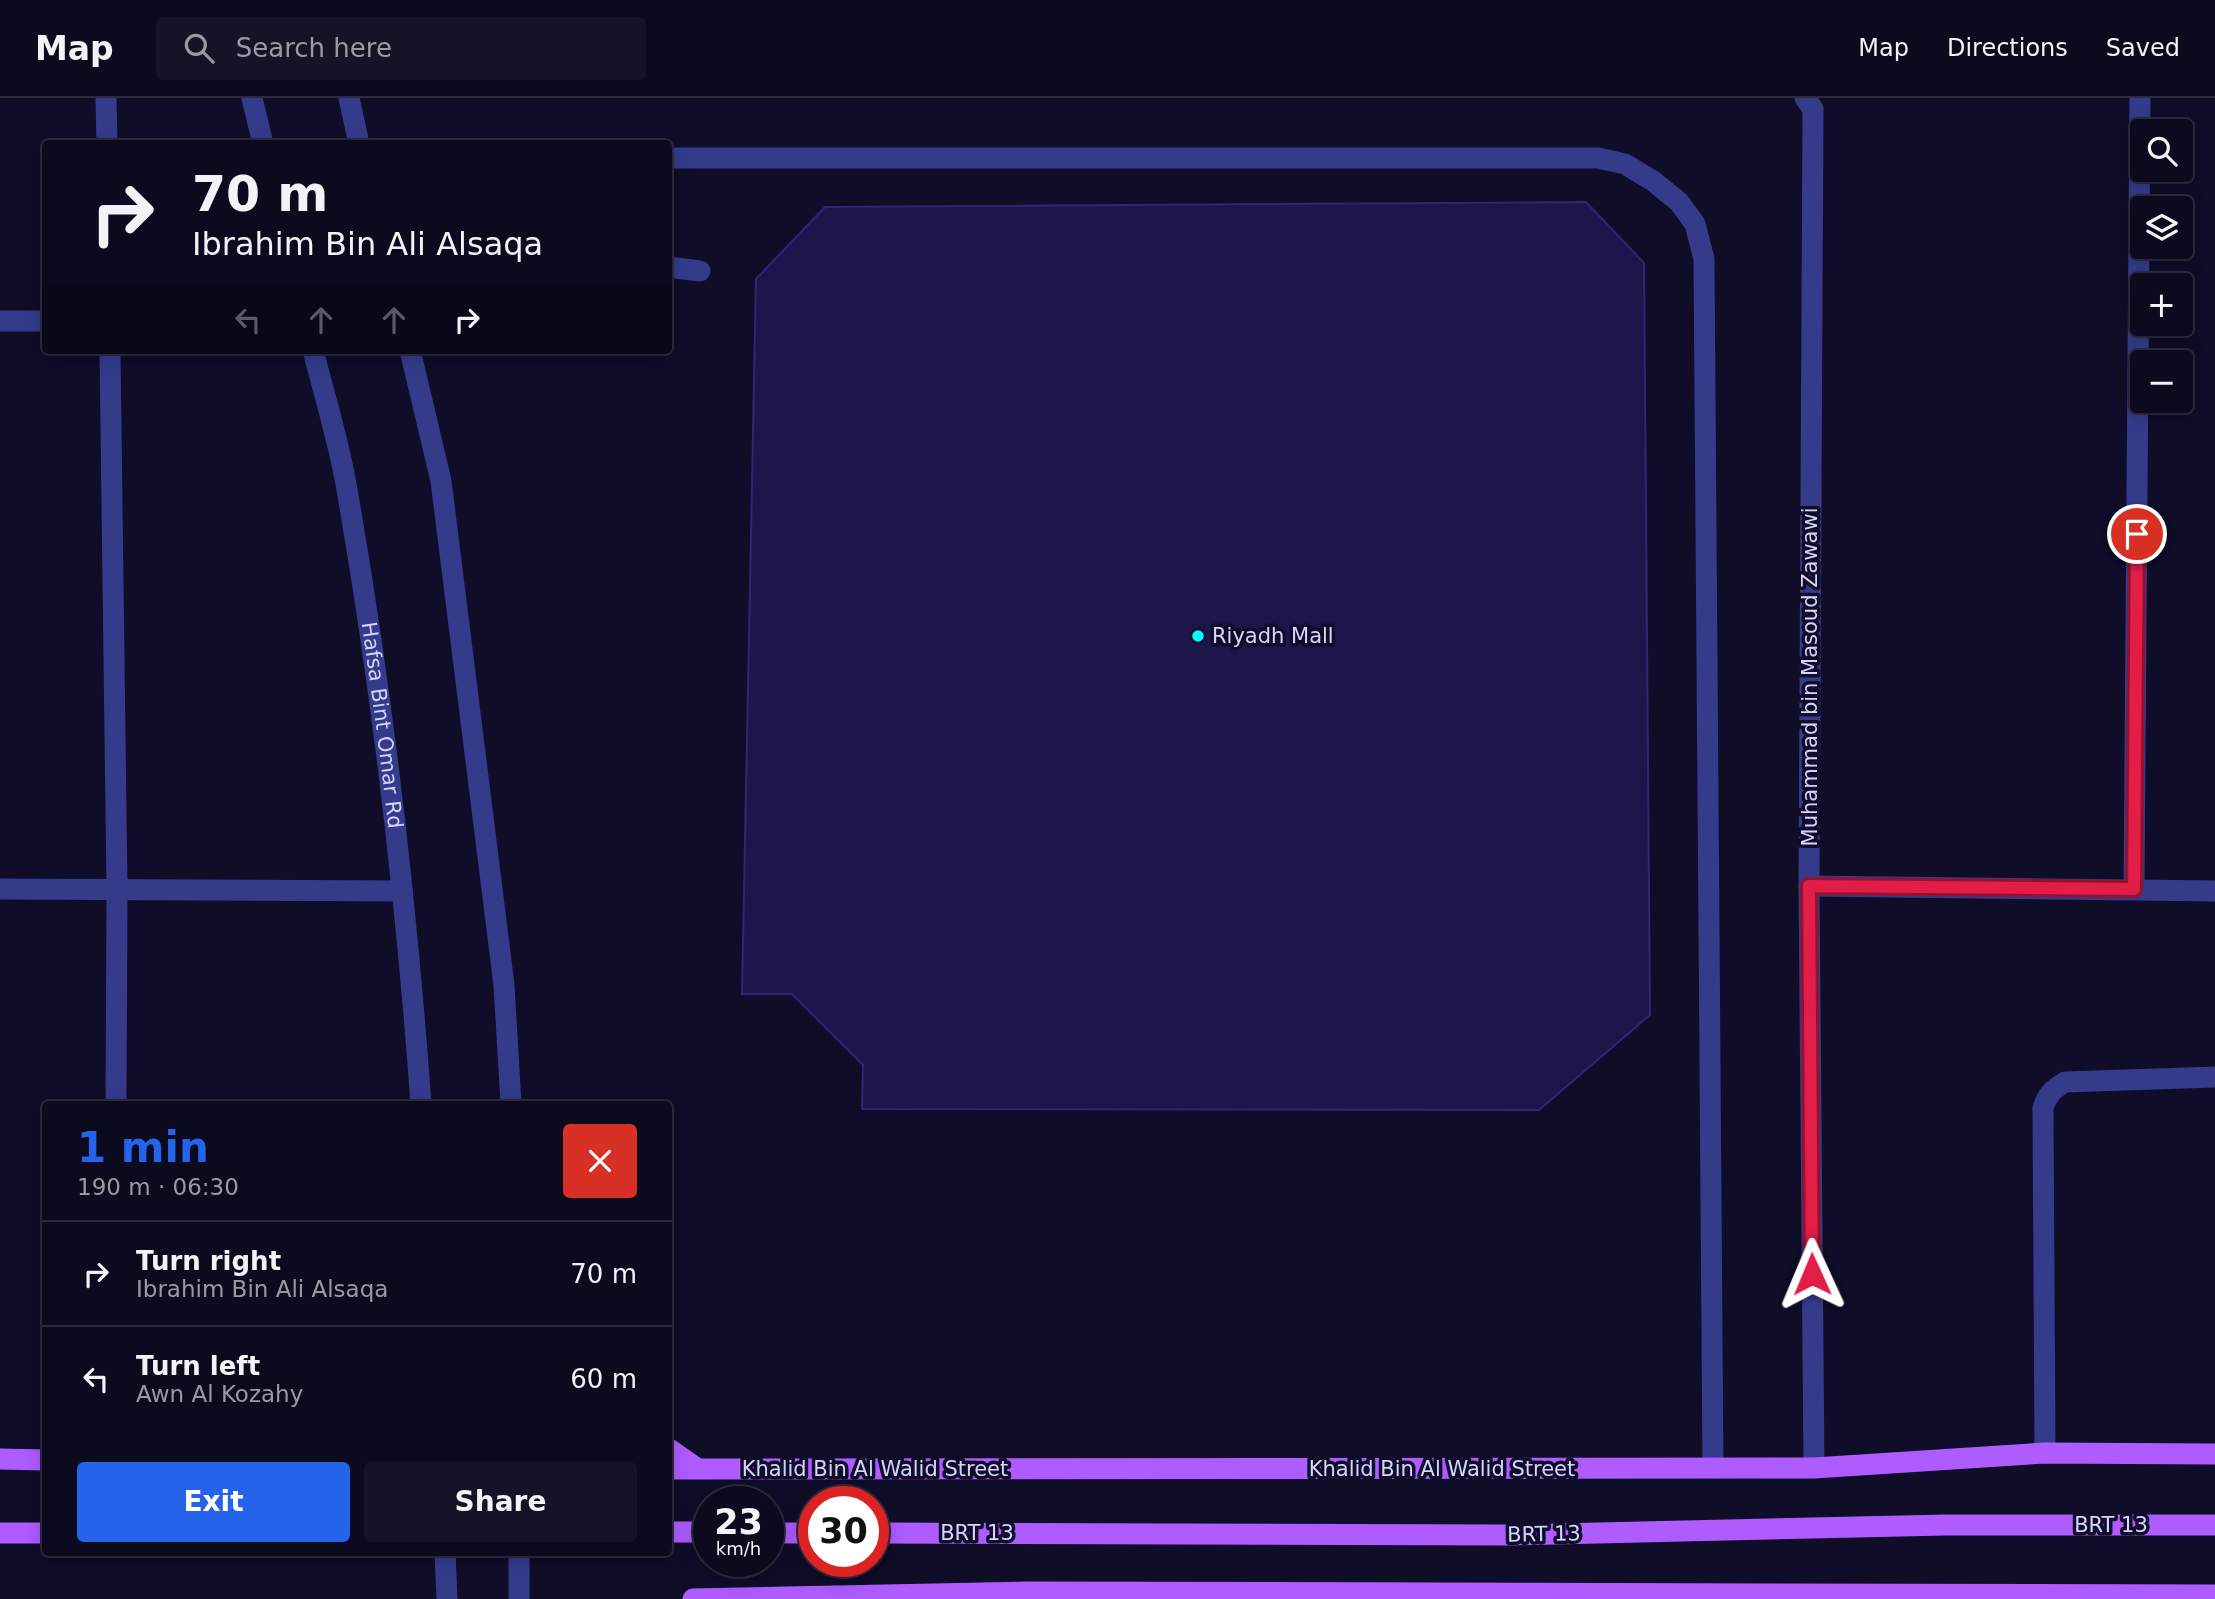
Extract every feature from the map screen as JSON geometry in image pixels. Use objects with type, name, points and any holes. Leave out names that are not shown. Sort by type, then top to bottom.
[{"type":"main road","points":[[672,1451],[698,1469]]},
{"type":"main road","name":"Khalid Bin Al Walid Street","points":[[672,1469],[1814,1468],[2045,1453],[2215,1454]]},
{"type":"main road","points":[[0,1459],[42,1460]]},
{"type":"main road","name":"BRT 13","points":[[889,1533],[1508,1535],[1946,1525],[2215,1525]]},
{"type":"main road","points":[[672,1532],[693,1532]]},
{"type":"main road","points":[[0,1533],[42,1533]]},
{"type":"main road","points":[[692,1599],[1024,1595],[2215,1595]]},
{"type":"street","points":[[106,98],[107,140]]},
{"type":"street","points":[[252,98],[261,140]]},
{"type":"street","points":[[349,98],[358,140]]},
{"type":"street","name":"Muhammad bin Masoud Zawawi","points":[[1805,98],[1813,109],[1809,886],[1814,1468]]},
{"type":"street","points":[[2134,889],[2140,98]]},
{"type":"street","points":[[672,158],[1598,158],[1625,164],[1653,181],[1679,202],[1695,224],[1704,259],[1713,1468]]},
{"type":"street","points":[[672,268],[700,271]]},
{"type":"street","points":[[0,321],[42,321]]},
{"type":"street","points":[[110,354],[117,889],[116,1101]]},
{"type":"street","name":"Hafsa Bint Omar Rd","points":[[314,354],[345,481],[376,681],[412,977],[421,1101]]},
{"type":"street","points":[[411,354],[441,481],[504,985],[511,1101]]},
{"type":"street","points":[[1809,886],[2215,891]]},
{"type":"street","points":[[0,889],[402,891]]},
{"type":"street","points":[[2045,1453],[2043,1108],[2046,1099],[2051,1091],[2065,1082],[2215,1077]]},
{"type":"street","points":[[445,1556],[447,1599]]},
{"type":"street","points":[[519,1556],[519,1599]]},
{"type":"building","name":"Riyadh Mall","points":[[1586,202],[1644,263],[1650,1015],[1539,1110],[862,1109],[863,1065],[792,994],[742,994],[756,279],[825,207]]},
{"type":"place","name":"Riyadh Mall","points":[[1198,636]]},
{"type":"route","points":[[1812,1274],[1809,886],[2134,889],[2137,534]]}]
